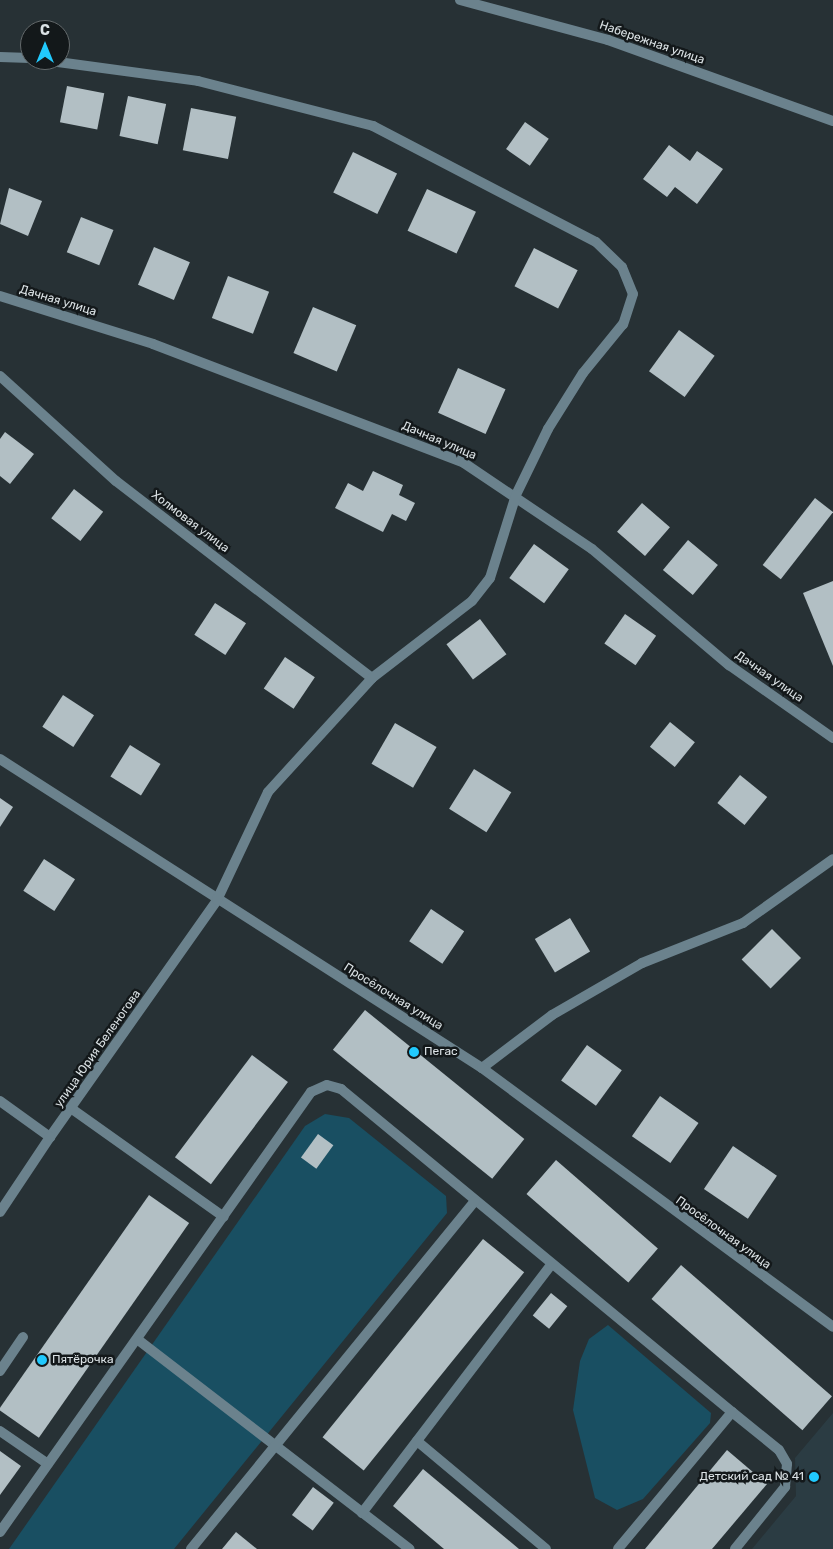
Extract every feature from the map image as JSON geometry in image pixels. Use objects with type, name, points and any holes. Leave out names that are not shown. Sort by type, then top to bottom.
[{"type":"street","name":"Набережная улица","points":[[460,0],[608,40],[833,121]]},
{"type":"street","points":[[0,57],[20,58]]},
{"type":"street","name":"улица Юрия Беленогова","points":[[0,1212],[50,1137],[72,1109],[217,900],[268,792],[372,678],[472,601],[490,578],[516,495],[553,421],[623,324],[633,294],[622,267],[603,248],[373,126],[198,81],[70,64]]},
{"type":"street","name":"Дачная улица","points":[[0,296],[153,344],[464,462],[516,495],[592,549],[729,665],[833,738]]},
{"type":"street","name":"Холмовая улица","points":[[0,376],[116,481],[372,678]]},
{"type":"street","name":"Просёлочная улица","points":[[0,759],[217,900],[482,1068],[833,1327]]},
{"type":"street","points":[[482,1068],[552,1015],[642,963],[743,924],[833,859]]},
{"type":"street","points":[[0,1532],[224,1217],[310,1092],[327,1085],[341,1089],[779,1450],[787,1464],[785,1487],[735,1549]]},
{"type":"street","points":[[0,1101],[50,1137]]},
{"type":"street","points":[[72,1109],[224,1217]]},
{"type":"street","points":[[191,1549],[475,1200]]},
{"type":"street","points":[[362,1512],[552,1264]]},
{"type":"street","points":[[0,1371],[23,1336]]},
{"type":"street","points":[[138,1339],[410,1549]]},
{"type":"street","points":[[618,1549],[732,1412]]},
{"type":"street","points":[[0,1432],[48,1464]]},
{"type":"street","points":[[418,1440],[546,1549]]},
{"type":"shaded area","points":[[325,1114],[349,1118],[446,1196],[447,1213],[174,1549],[9,1549],[305,1126]]},
{"type":"shaded area","points":[[608,1325],[711,1413],[710,1423],[643,1499],[617,1510],[595,1498],[573,1410],[580,1361],[589,1339]]},
{"type":"shaded area","name":"Детский сад № 41","points":[[833,1413],[833,1549],[752,1549],[796,1496],[795,1458]]},
{"type":"building","points":[[67,86],[104,93],[97,130],[60,122]]},
{"type":"building","points":[[128,96],[166,104],[158,144],[119,136]]},
{"type":"building","points":[[191,108],[236,117],[228,159],[183,150]]},
{"type":"building","points":[[525,122],[549,139],[530,166],[506,149]]},
{"type":"building","points":[[669,145],[690,161],[697,151],[723,169],[697,204],[675,187],[667,197],[643,179]]},
{"type":"building","points":[[353,152],[397,173],[377,214],[333,192]]},
{"type":"building","points":[[9,188],[42,201],[28,236],[0,224]]},
{"type":"building","points":[[427,189],[476,212],[457,254],[408,231]]},
{"type":"building","points":[[81,217],[113,230],[99,265],[67,252]]},
{"type":"building","points":[[154,247],[190,262],[174,300],[138,285]]},
{"type":"building","points":[[534,248],[578,270],[558,309],[514,286]]},
{"type":"building","points":[[228,276],[269,292],[253,334],[212,318]]},
{"type":"building","points":[[313,307],[356,325],[337,371],[293,353]]},
{"type":"building","points":[[679,330],[715,356],[685,397],[649,371]]},
{"type":"building","points":[[458,368],[506,389],[486,434],[438,413]]},
{"type":"building","points":[[5,432],[34,454],[10,484],[0,476],[0,439]]},
{"type":"building","points":[[373,471],[403,485],[399,495],[415,503],[406,521],[392,514],[383,532],[335,508],[348,483],[363,491]]},
{"type":"building","points":[[74,489],[103,512],[80,541],[51,518]]},
{"type":"building","points":[[815,498],[833,512],[781,579],[763,565]]},
{"type":"building","points":[[642,503],[670,527],[645,556],[617,532]]},
{"type":"building","points":[[688,540],[718,565],[693,595],[663,570]]},
{"type":"building","points":[[534,544],[569,569],[544,603],[509,578]]},
{"type":"building","points":[[833,581],[833,666],[803,593]]},
{"type":"building","points":[[215,603],[246,623],[225,655],[194,635]]},
{"type":"building","points":[[625,614],[656,636],[635,665],[604,643]]},
{"type":"building","points":[[480,619],[506,654],[473,679],[446,644]]},
{"type":"building","points":[[285,657],[315,677],[294,709],[264,689]]},
{"type":"building","points":[[63,695],[94,715],[73,747],[42,727]]},
{"type":"building","points":[[670,722],[695,742],[675,767],[650,747]]},
{"type":"building","points":[[395,723],[437,747],[413,788],[372,764]]},
{"type":"building","points":[[130,745],[161,764],[141,795],[110,776]]},
{"type":"building","points":[[474,769],[511,792],[486,832],[449,809]]},
{"type":"building","points":[[740,775],[767,797],[745,825],[717,803]]},
{"type":"building","points":[[0,798],[13,807],[0,827]]},
{"type":"building","points":[[44,859],[75,879],[54,911],[23,891]]},
{"type":"building","points":[[431,909],[464,931],[442,964],[409,941]]},
{"type":"building","points":[[570,918],[590,951],[555,973],[535,939]]},
{"type":"building","points":[[772,929],[801,958],[771,988],[742,959]]},
{"type":"building","points":[[365,1010],[524,1139],[492,1179],[333,1050]]},
{"type":"building","points":[[587,1045],[622,1070],[596,1106],[561,1081]]},
{"type":"building","points":[[252,1055],[288,1082],[211,1184],[175,1157]]},
{"type":"building","points":[[660,1096],[699,1123],[670,1163],[632,1136]]},
{"type":"building","points":[[318,1134],[333,1145],[316,1169],[301,1157]]},
{"type":"building","points":[[733,1146],[777,1176],[748,1219],[704,1189]]},
{"type":"building","points":[[556,1160],[658,1249],[628,1283],[526,1194]]},
{"type":"building","points":[[149,1195],[189,1223],[39,1438],[0,1411],[0,1408]]},
{"type":"building","points":[[483,1239],[524,1272],[364,1471],[323,1437]]},
{"type":"building","points":[[681,1265],[832,1396],[802,1430],[651,1299]]},
{"type":"building","points":[[551,1293],[567,1306],[549,1329],[533,1316]]},
{"type":"building","points":[[727,1450],[767,1484],[712,1549],[645,1549]]},
{"type":"building","points":[[0,1451],[21,1466],[0,1495]]},
{"type":"building","points":[[423,1469],[519,1549],[444,1549],[393,1506]]},
{"type":"building","points":[[313,1487],[334,1503],[313,1531],[292,1515]]},
{"type":"building","points":[[236,1532],[257,1549],[222,1549]]},
{"type":"place","name":"Пегас","points":[[414,1052]]},
{"type":"place","name":"Пятёрочка","points":[[42,1360]]},
{"type":"place","name":"Детский сад № 41","points":[[814,1477]]}]
